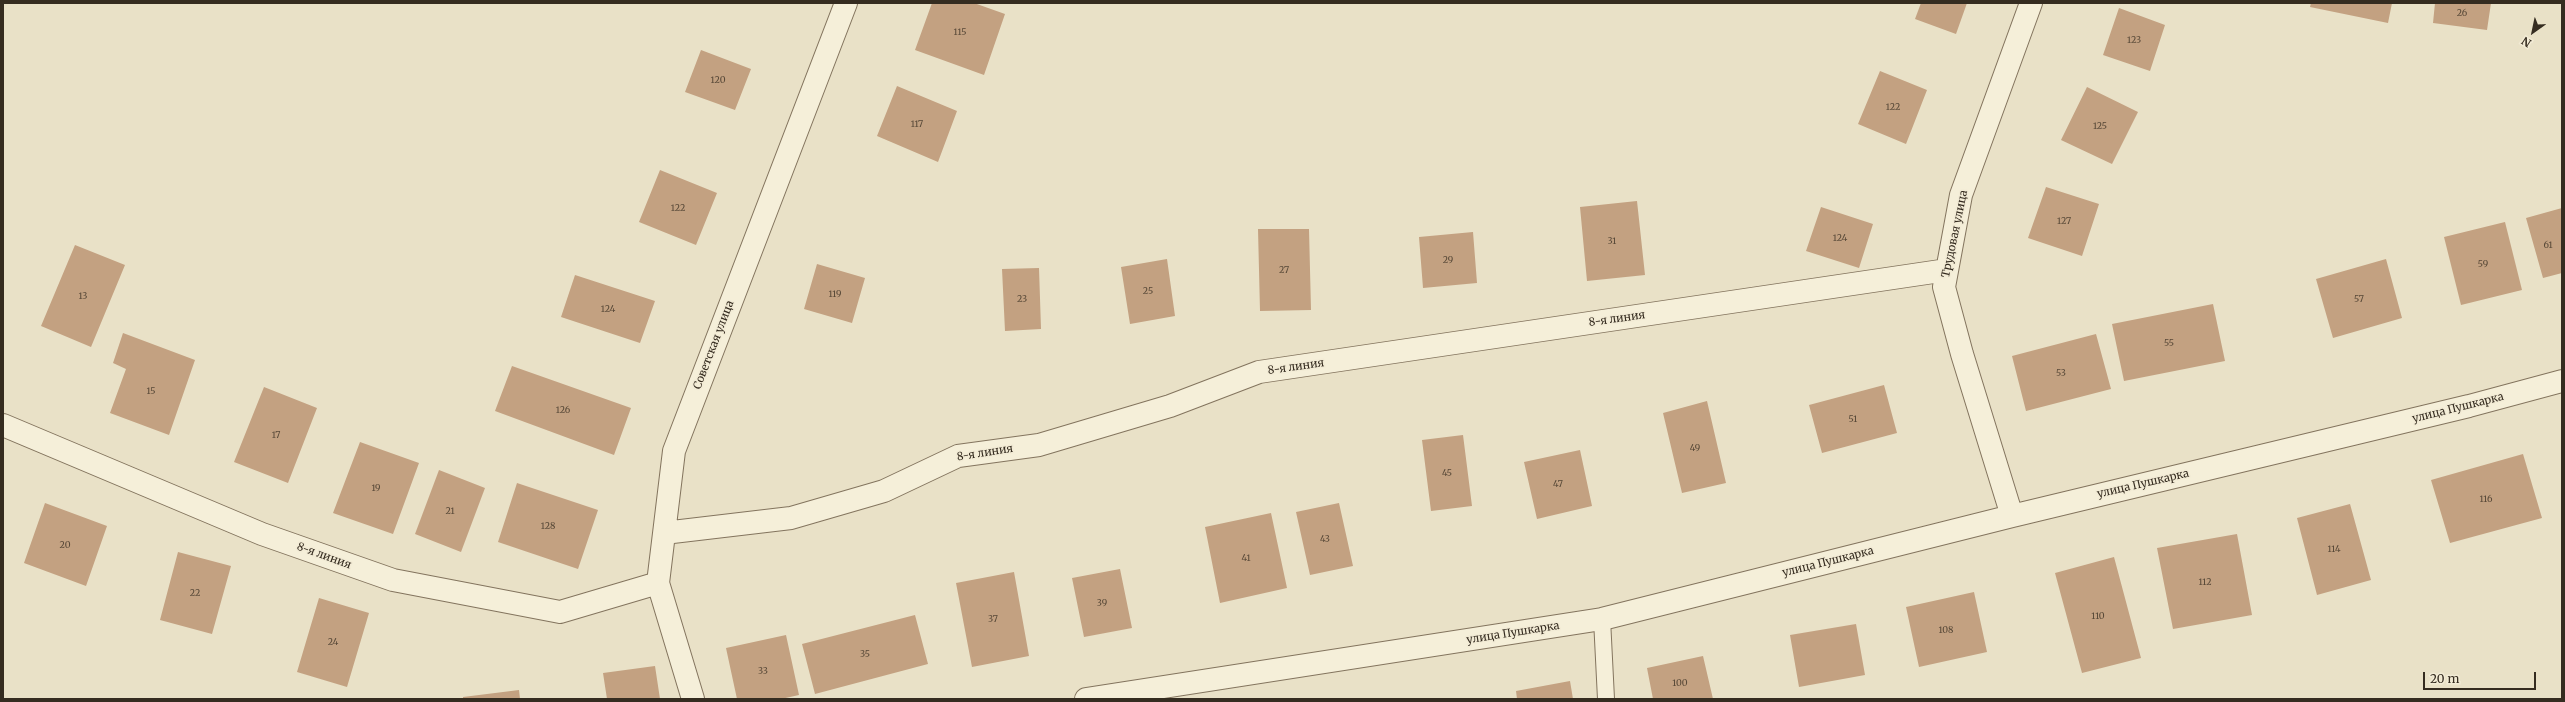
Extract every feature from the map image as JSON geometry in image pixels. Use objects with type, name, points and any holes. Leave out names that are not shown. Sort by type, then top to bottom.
[{"type":"street","name":"Советская улица","points":[[693,699],[658,584],[674,451],[846,3]]},
{"type":"street","name":"Трудовая улица","points":[[2012,516],[1944,287],[1961,195],[2031,3]]},
{"type":"street","name":"8-я линия","points":[[664,532],[791,518],[884,491],[958,456],[1039,445],[1170,406],[1259,372],[1947,270]]},
{"type":"street","name":"улица Пушкарка","points":[[1086,699],[1602,619],[2012,516],[2470,406],[2562,381]]},
{"type":"street","name":"8-я линия","points":[[3,425],[262,534],[393,580],[560,612],[658,584]]},
{"type":"lane","points":[[1602,619],[1606,699]]},
{"type":"building","points":[[932,3],[974,3],[1005,14],[984,75],[915,50]]},
{"type":"building","points":[[1921,3],[1967,3],[1956,34],[1915,19]]},
{"type":"building","points":[[2311,3],[2392,3],[2388,23],[2310,7]]},
{"type":"building","points":[[2435,3],[2491,3],[2487,30],[2433,23]]},
{"type":"building","points":[[2119,8],[2165,25],[2150,71],[2103,55]]},
{"type":"building","points":[[701,50],[751,69],[735,110],[685,92]]},
{"type":"building","points":[[1880,71],[1927,90],[1906,144],[1858,124]]},
{"type":"building","points":[[897,86],[957,111],[938,162],[877,136]]},
{"type":"building","points":[[2087,87],[2138,112],[2112,164],[2061,140]]},
{"type":"building","points":[[660,170],[717,193],[696,245],[639,222]]},
{"type":"building","points":[[2046,187],[2099,204],[2082,256],[2028,238]]},
{"type":"building","points":[[1637,201],[1645,275],[1587,281],[1580,207]]},
{"type":"building","points":[[1821,207],[1873,224],[1859,268],[1806,251]]},
{"type":"building","points":[[2562,208],[2562,273],[2543,278],[2526,218]]},
{"type":"building","points":[[2505,222],[2522,290],[2461,305],[2444,237]]},
{"type":"building","points":[[1258,229],[1309,229],[1311,310],[1260,311]]},
{"type":"building","points":[[1473,232],[1477,283],[1423,288],[1419,237]]},
{"type":"building","points":[[75,245],[125,265],[91,347],[41,326]]},
{"type":"building","points":[[1167,259],[1175,316],[1130,324],[1121,267]]},
{"type":"building","points":[[2386,259],[2402,318],[2333,338],[2316,279]]},
{"type":"building","points":[[817,264],[865,278],[852,323],[804,309]]},
{"type":"building","points":[[1039,268],[1041,329],[1005,331],[1002,269]]},
{"type":"building","points":[[575,275],[655,301],[640,343],[561,317]]},
{"type":"building","points":[[2213,304],[2225,361],[2124,381],[2112,324]]},
{"type":"building","points":[[123,333],[195,360],[169,435],[110,413],[126,369],[113,363]]},
{"type":"building","points":[[2096,334],[2111,389],[2026,411],[2012,356]]},
{"type":"building","points":[[512,366],[631,408],[614,455],[495,411]]},
{"type":"building","points":[[1884,385],[1897,433],[1822,453],[1809,405]]},
{"type":"building","points":[[264,387],[317,408],[288,483],[234,462]]},
{"type":"building","points":[[1707,401],[1726,483],[1682,493],[1663,413]]},
{"type":"building","points":[[1463,435],[1472,506],[1431,511],[1422,440]]},
{"type":"building","points":[[360,442],[419,463],[393,534],[333,513]]},
{"type":"building","points":[[1580,450],[1592,506],[1537,519],[1524,462]]},
{"type":"building","points":[[2523,454],[2542,518],[2450,543],[2431,480]]},
{"type":"building","points":[[439,470],[485,488],[461,552],[415,534]]},
{"type":"building","points":[[517,483],[598,510],[578,569],[498,542]]},
{"type":"building","points":[[45,503],[107,526],[86,586],[24,563]]},
{"type":"building","points":[[1339,503],[1353,566],[1310,575],[1296,512]]},
{"type":"building","points":[[2350,504],[2371,580],[2317,595],[2297,518]]},
{"type":"building","points":[[1271,513],[1287,588],[1220,603],[1205,527]]},
{"type":"building","points":[[2237,534],[2252,615],[2173,629],[2157,548]]},
{"type":"building","points":[[178,552],[231,566],[212,634],[160,620]]},
{"type":"building","points":[[2114,557],[2141,658],[2082,673],[2055,573]]},
{"type":"building","points":[[1120,569],[1132,628],[1084,637],[1072,578]]},
{"type":"building","points":[[1014,572],[1029,656],[972,667],[956,583]]},
{"type":"building","points":[[1974,592],[1987,652],[1919,667],[1906,607]]},
{"type":"building","points":[[319,598],[369,613],[347,687],[297,672]]},
{"type":"building","points":[[915,615],[928,664],[815,694],[802,644]]},
{"type":"building","points":[[1856,624],[1865,675],[1799,687],[1790,635]]},
{"type":"building","points":[[786,635],[799,695],[781,699],[737,699],[726,648]]},
{"type":"building","points":[[1703,656],[1713,699],[1653,699],[1647,668]]},
{"type":"building","points":[[655,666],[660,699],[607,699],[603,673]]},
{"type":"building","points":[[1570,681],[1573,699],[1517,699],[1516,691]]},
{"type":"building","points":[[519,690],[520,699],[463,699],[463,697]]}]
